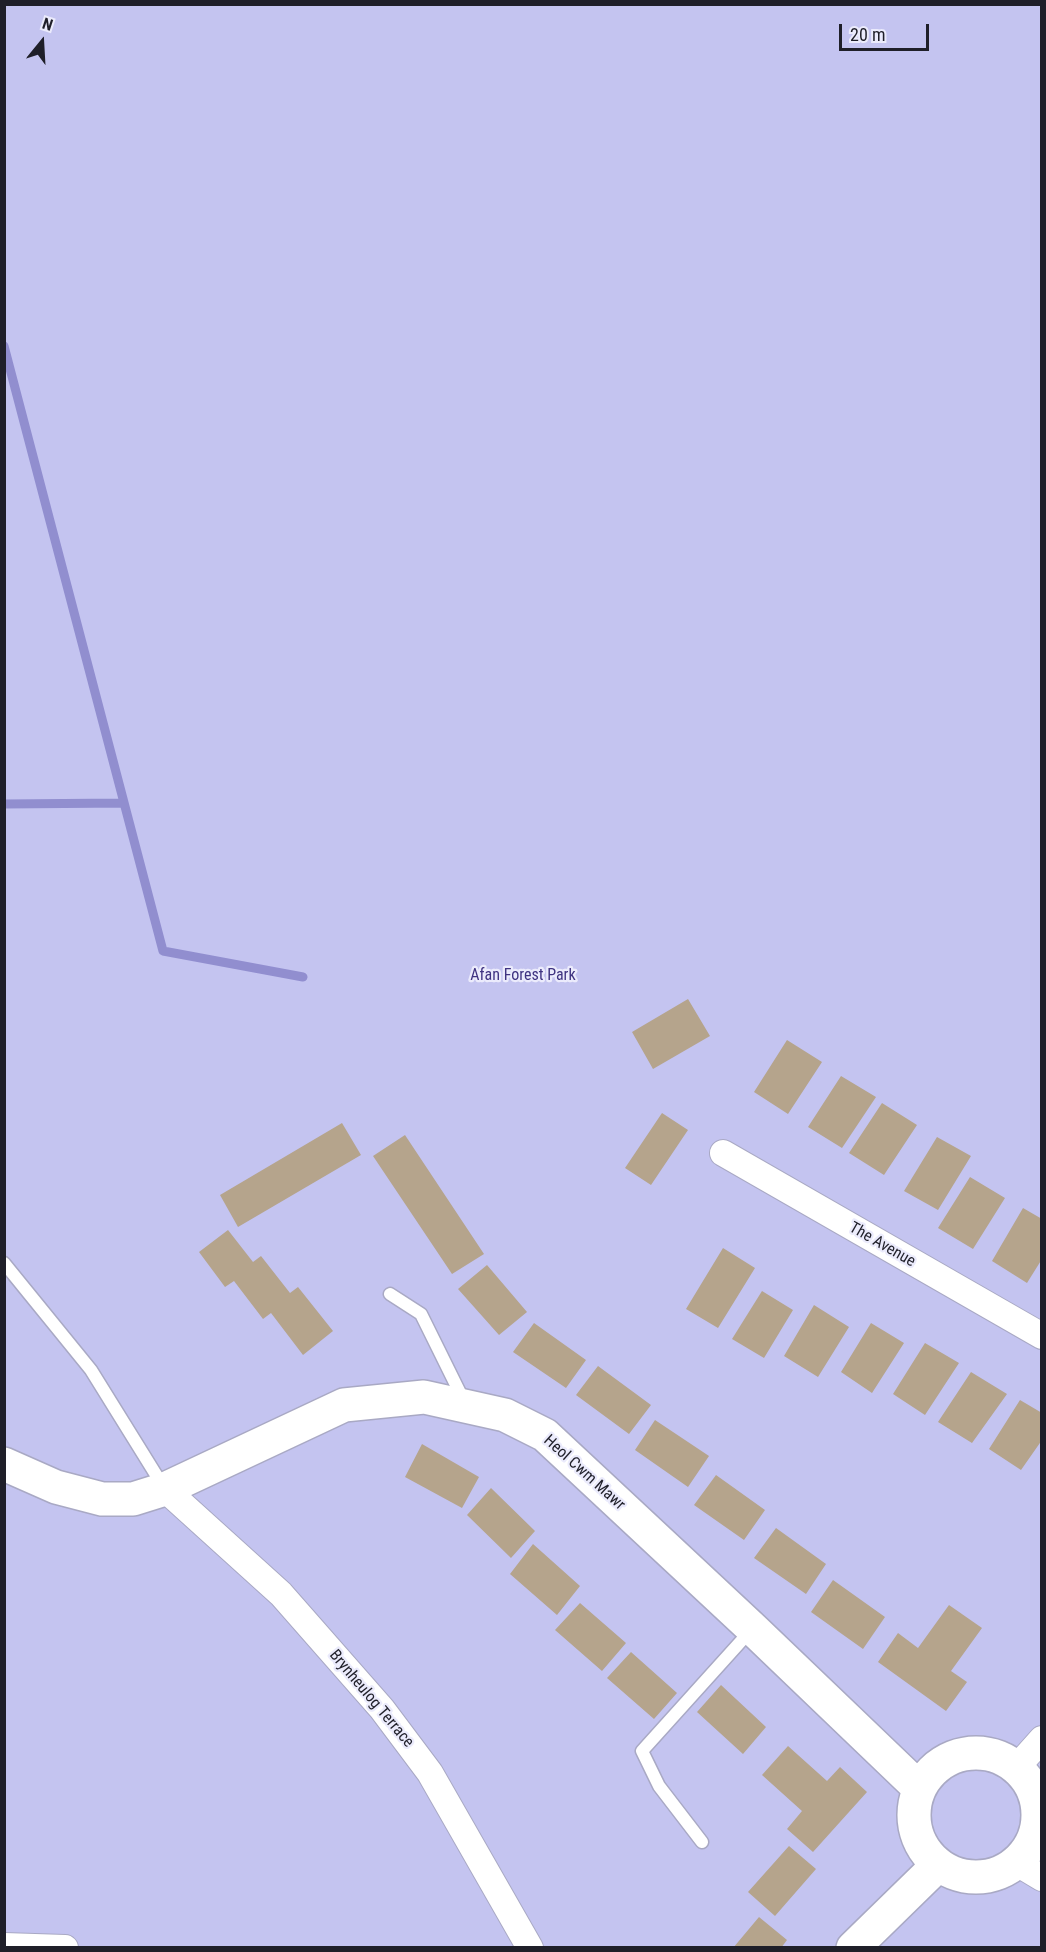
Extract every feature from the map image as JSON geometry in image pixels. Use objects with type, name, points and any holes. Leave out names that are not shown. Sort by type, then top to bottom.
[{"type":"street","name":"The Avenue","points":[[723,1153],[1041,1336]]},
{"type":"street","name":"Heol Cwm Mawr","points":[[4,1464],[56,1487],[102,1499],[133,1498],[165,1489],[344,1405],[424,1397],[466,1404],[505,1415],[545,1435],[919,1788]]},
{"type":"street","name":"Brynheulog Terrace","points":[[165,1489],[281,1594],[382,1709],[430,1773],[530,1947]]},
{"type":"street","points":[[1017,1767],[1041,1739]]},
{"type":"street","points":[[964,1753],[986,1753],[1007,1760],[1017,1767],[1031,1784],[1038,1805],[1039,1821],[1032,1843],[1029,1871],[982,1877],[960,1876],[938,1865],[923,1849],[914,1829],[913,1812],[919,1788],[932,1771],[949,1758],[964,1753]]},
{"type":"street","points":[[853,1947],[938,1865]]},
{"type":"street","points":[[4,1946],[65,1947]]},
{"type":"lane","points":[[4,1263],[91,1370],[165,1489]]},
{"type":"lane","points":[[390,1294],[421,1314],[466,1404]]},
{"type":"lane","points":[[702,1842],[659,1786],[642,1751],[753,1629]]},
{"type":"green space","name":"Afan Forest Park","points":[[5,5],[1041,5],[1041,1947],[5,1947]]},
{"type":"building","points":[[688,999],[710,1036],[653,1069],[632,1032]]},
{"type":"building","points":[[787,1040],[822,1062],[788,1114],[754,1092]]},
{"type":"building","points":[[841,1076],[876,1097],[842,1148],[808,1127]]},
{"type":"building","points":[[882,1103],[917,1125],[884,1175],[849,1153]]},
{"type":"building","points":[[662,1113],[688,1130],[651,1185],[625,1168]]},
{"type":"building","points":[[342,1123],[361,1155],[238,1227],[220,1195]]},
{"type":"building","points":[[405,1135],[484,1254],[452,1274],[373,1156]]},
{"type":"building","points":[[937,1137],[971,1156],[938,1210],[904,1191]]},
{"type":"building","points":[[970,1177],[1005,1198],[973,1249],[938,1228]]},
{"type":"building","points":[[1023,1208],[1042,1219],[1042,1259],[1027,1283],[992,1261]]},
{"type":"building","points":[[228,1230],[253,1262],[261,1256],[290,1293],[298,1287],[333,1331],[303,1355],[271,1313],[263,1319],[234,1281],[225,1287],[199,1252]]},
{"type":"building","points":[[723,1248],[755,1268],[718,1328],[686,1309]]},
{"type":"building","points":[[487,1265],[527,1312],[499,1335],[458,1289]]},
{"type":"building","points":[[762,1291],[793,1310],[764,1358],[732,1339]]},
{"type":"building","points":[[814,1305],[849,1327],[818,1377],[784,1356]]},
{"type":"building","points":[[534,1323],[586,1360],[566,1388],[513,1352]]},
{"type":"building","points":[[871,1323],[904,1343],[872,1393],[841,1372]]},
{"type":"building","points":[[925,1343],[959,1363],[925,1415],[893,1394]]},
{"type":"building","points":[[598,1366],[651,1405],[629,1434],[576,1395]]},
{"type":"building","points":[[971,1372],[1007,1394],[972,1443],[938,1422]]},
{"type":"building","points":[[1020,1400],[1042,1413],[1042,1440],[1021,1470],[989,1449]]},
{"type":"building","points":[[655,1420],[709,1456],[688,1487],[635,1450]]},
{"type":"building","points":[[422,1444],[479,1477],[462,1508],[405,1477]]},
{"type":"building","points":[[716,1475],[765,1510],[744,1540],[694,1505]]},
{"type":"building","points":[[491,1488],[535,1531],[511,1558],[467,1515]]},
{"type":"building","points":[[776,1528],[826,1564],[806,1594],[754,1558]]},
{"type":"building","points":[[533,1544],[580,1586],[557,1615],[510,1574]]},
{"type":"building","points":[[833,1580],[885,1617],[863,1649],[811,1612]]},
{"type":"building","points":[[580,1603],[626,1643],[602,1671],[555,1630]]},
{"type":"building","points":[[949,1605],[982,1628],[951,1671],[967,1682],[946,1711],[878,1662],[898,1633],[918,1648]]},
{"type":"building","points":[[631,1652],[677,1693],[654,1719],[607,1678]]},
{"type":"building","points":[[721,1685],[766,1727],[743,1754],[697,1712]]},
{"type":"building","points":[[788,1746],[827,1781],[840,1767],[867,1792],[813,1852],[787,1829],[802,1811],[762,1775]]},
{"type":"building","points":[[789,1846],[816,1869],[775,1916],[748,1892]]},
{"type":"building","points":[[759,1917],[787,1940],[781,1948],[733,1948]]},
{"type":"waterway","points":[[4,346],[163,951],[303,977]]},
{"type":"waterway","points":[[4,804],[124,803]]}]
